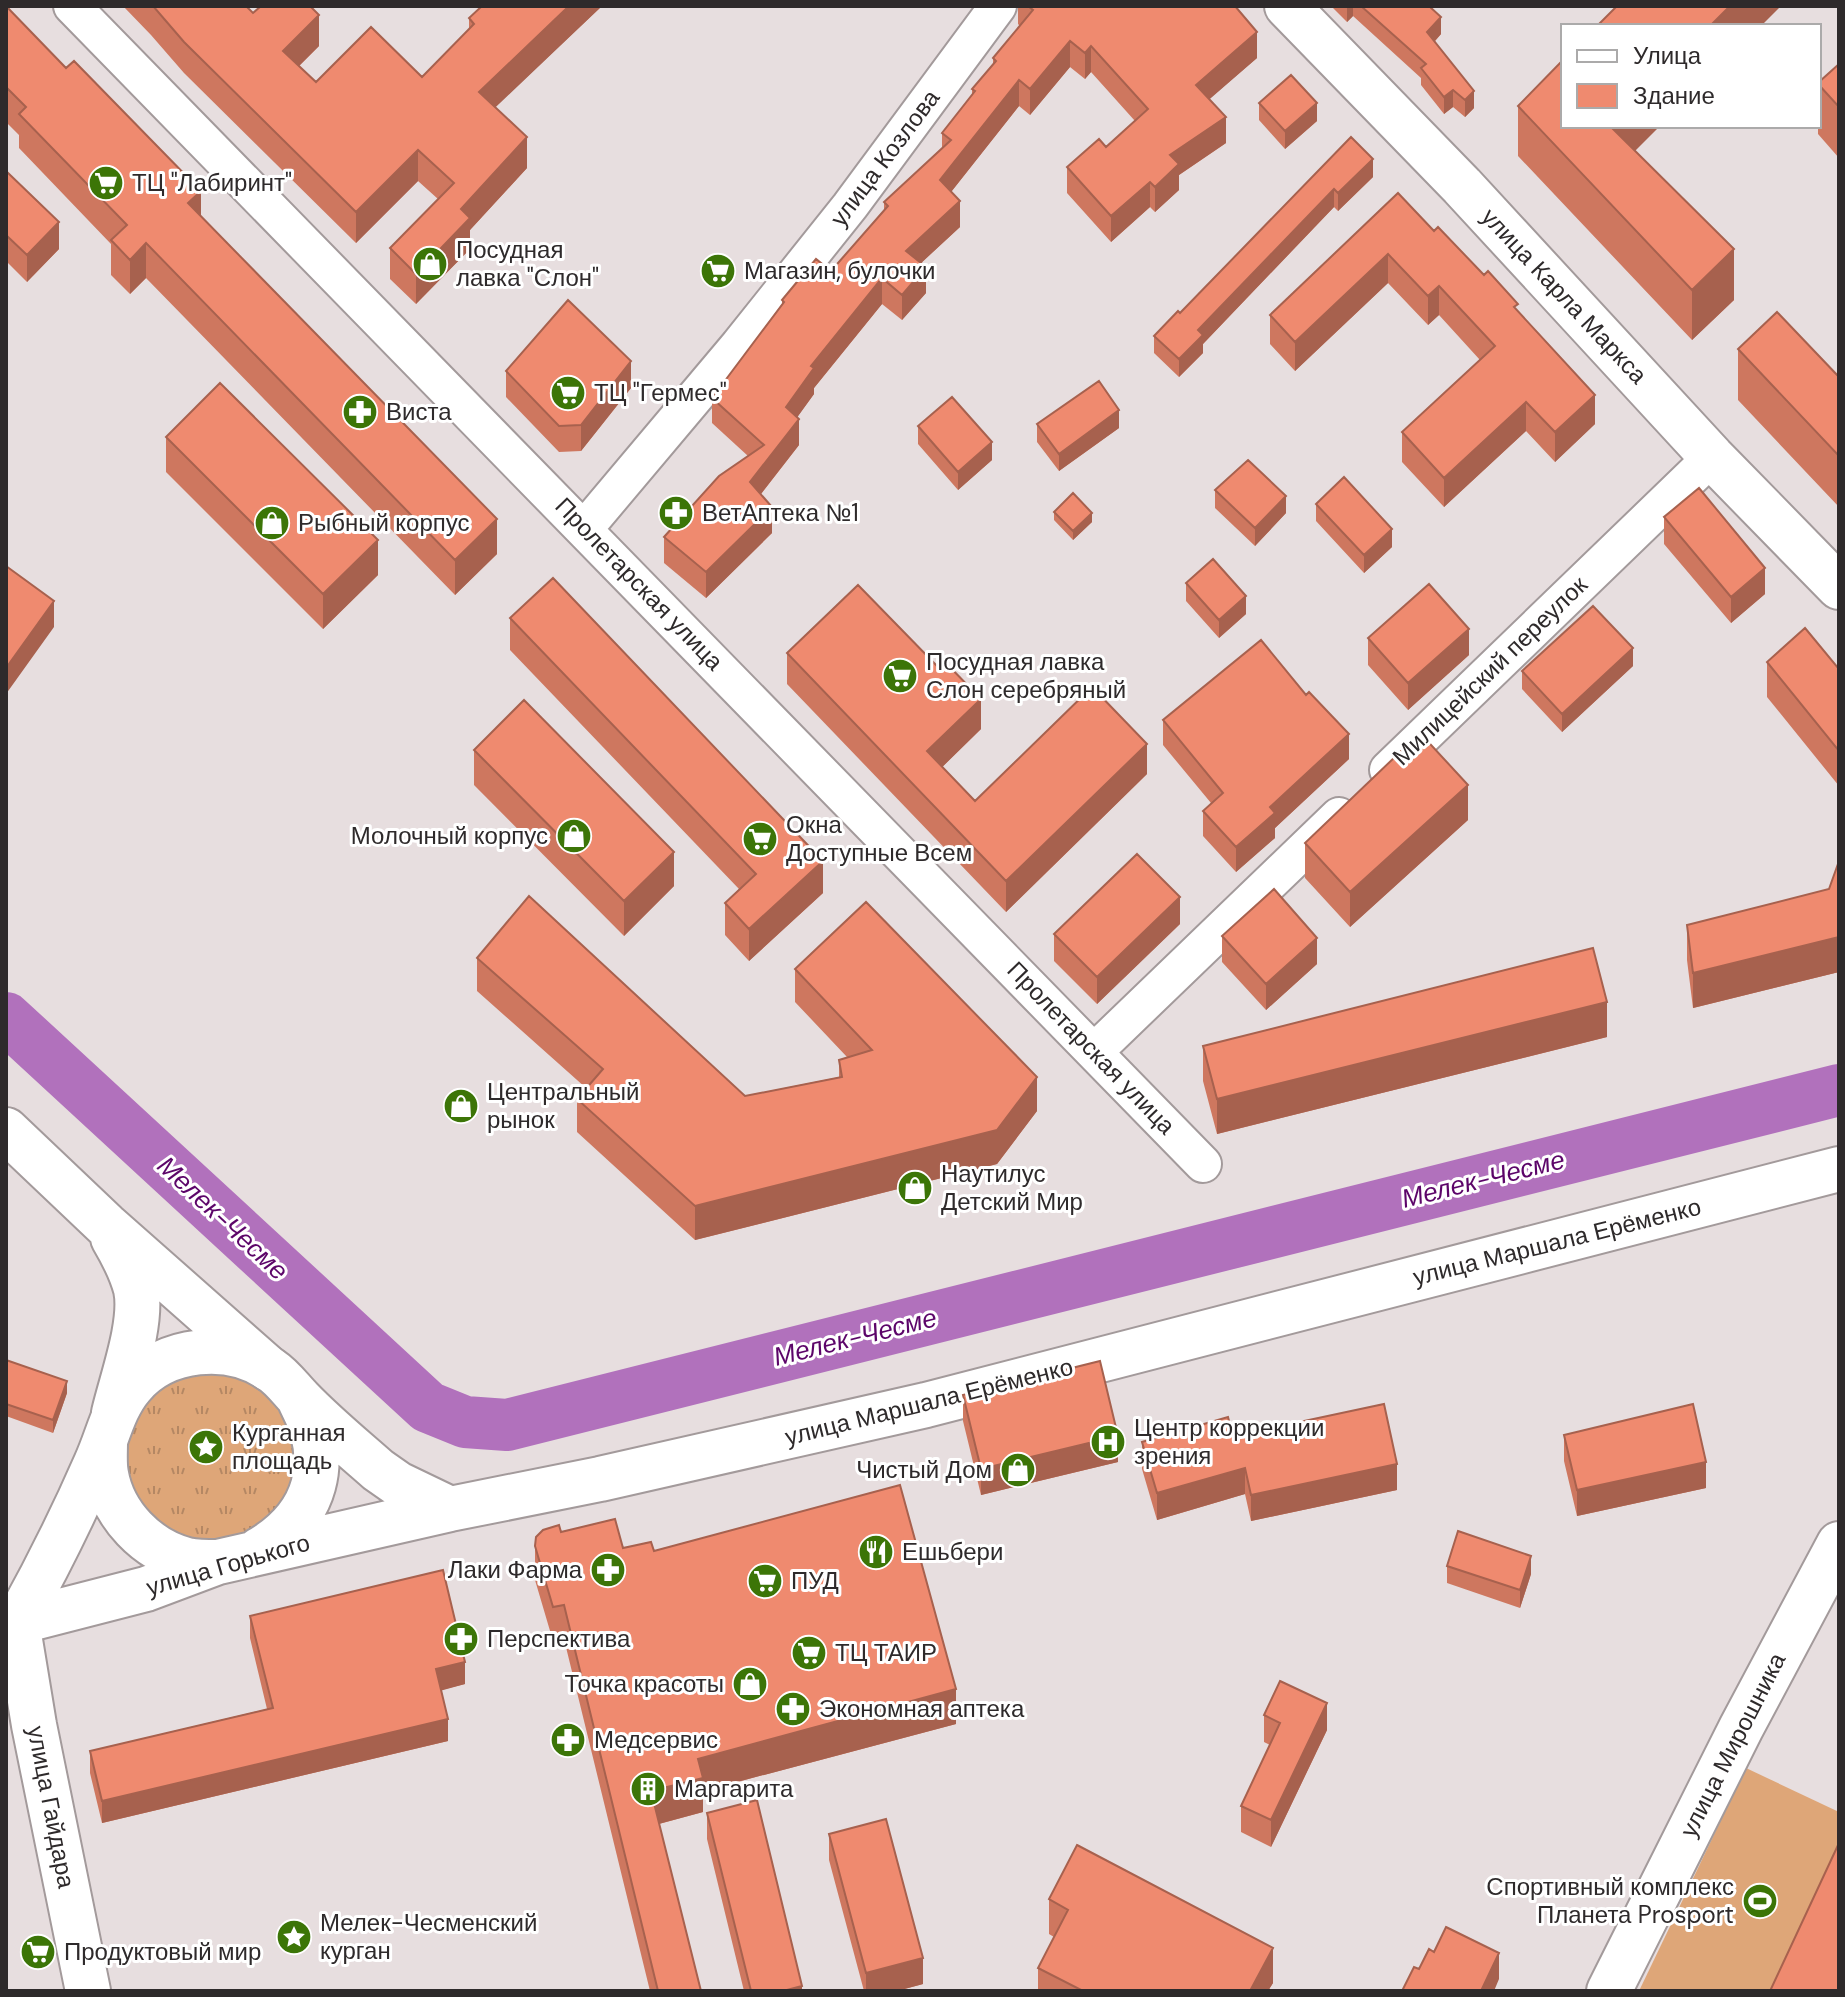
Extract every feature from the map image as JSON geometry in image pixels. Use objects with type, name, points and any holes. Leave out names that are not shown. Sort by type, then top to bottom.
[{"type":"main road","name":"улица Карла Маркса","points":[[1287,6],[1472,198],[1712,457],[1839,587]]},
{"type":"main road","points":[[6,1130],[106,1225],[378,1470],[398,1484],[450,1509]]},
{"type":"main road","name":"улица Маршала Ерёменко","points":[[450,1509],[600,1479],[926,1405],[1839,1169]]},
{"type":"main road","points":[[11,1623],[54,1556],[110,1428],[131,1387],[145,1374],[173,1358],[205,1351],[238,1354],[284,1384],[314,1435],[317,1454],[311,1491],[304,1508],[280,1537],[233,1559],[187,1560],[158,1549],[133,1529],[116,1504],[106,1474],[110,1428],[136,1322],[137,1293],[128,1264],[106,1225]]},
{"type":"main road","name":"улица Горького","points":[[11,1623],[146,1589],[233,1559],[450,1509]]},
{"type":"main road","name":"улица Мирошника","points":[[1609,1991],[1741,1728],[1839,1544]]},
{"type":"main road","name":"улица Гайдара","points":[[11,1623],[88,1991]]},
{"type":"street","name":"Пролетарская улица","points":[[72,6],[1203,1164]]},
{"type":"street","name":"улица Козлова","points":[[585,528],[739,345],[850,206],[998,6]]},
{"type":"street","name":"Милицейский переулок","points":[[1095,1051],[1712,457]]},
{"type":"green space","points":[[210,1370],[243,1376],[271,1395],[290,1423],[296,1456],[290,1489],[271,1517],[243,1536],[210,1542],[177,1536],[149,1517],[130,1489],[124,1456],[130,1423],[149,1395],[177,1376]]},
{"type":"green space","name":"Спортивный комплекс Планета Prosport","points":[[1746,1768],[1839,1812],[1839,1991],[1639,1991]]},
{"type":"building","points":[[6,6],[66,68],[74,61],[201,191],[188,203],[497,519],[455,560],[146,243],[130,260],[111,240],[127,225],[19,114],[26,107],[6,87]]},
{"type":"building","points":[[153,6],[246,6],[253,13],[261,6],[310,6],[319,15],[283,51],[316,82],[371,27],[422,77],[474,24],[469,18],[482,6],[569,6],[479,92],[527,137],[461,209],[470,218],[416,274],[390,248],[454,183],[418,150],[356,212],[184,42]]},
{"type":"building","points":[[1028,6],[1235,6],[1257,32],[1196,85],[1226,117],[1170,155],[1179,164],[1155,187],[1150,182],[1111,216],[1067,167],[1099,139],[1106,147],[1148,109],[1091,46],[1085,53],[1070,41],[1030,89],[1019,80],[940,180],[960,201],[906,251],[926,267],[902,295],[882,278],[811,366],[814,368],[786,407],[799,419],[750,482],[772,507],[706,572],[664,537],[719,476],[764,445],[712,398],[784,302],[782,300],[816,259],[831,271],[888,206],[884,202],[951,140],[942,133],[975,91],[972,89],[996,61],[993,58],[1033,10]]},
{"type":"building","points":[[1361,6],[1429,6],[1441,17],[1427,32],[1474,91],[1465,100],[1453,90],[1444,97],[1421,68],[1426,64]]},
{"type":"building","points":[[1617,6],[1730,6],[1712,24],[1599,24]]},
{"type":"building","points":[[1561,62],[1561,128],[1612,128],[1734,249],[1692,290],[1518,106]]},
{"type":"building","points":[[1839,64],[1839,107],[1821,87],[1821,80]]},
{"type":"building","points":[[1291,75],[1317,103],[1285,131],[1259,103]]},
{"type":"building","points":[[1351,137],[1373,159],[1338,193],[1334,189],[1198,330],[1203,335],[1179,359],[1154,336]]},
{"type":"building","points":[[6,171],[59,222],[27,255],[6,235]]},
{"type":"building","points":[[1398,193],[1434,231],[1438,227],[1484,275],[1488,271],[1518,304],[1514,307],[1595,395],[1555,432],[1526,402],[1444,478],[1402,432],[1495,346],[1439,286],[1428,296],[1388,254],[1295,342],[1270,315]]},
{"type":"building","name":"ТЦ \"Гермес\"","points":[[568,300],[631,361],[581,425],[559,426],[506,371]]},
{"type":"building","points":[[1777,312],[1839,377],[1839,456],[1738,349]]},
{"type":"building","points":[[1099,381],[1119,410],[1059,454],[1037,424]]},
{"type":"building","name":"Рыбный корпус","points":[[220,383],[378,540],[323,594],[166,437]]},
{"type":"building","points":[[952,397],[992,442],[958,472],[918,426]]},
{"type":"building","points":[[1248,460],[1286,496],[1255,528],[1215,490]]},
{"type":"building","points":[[1344,477],[1392,529],[1364,555],[1316,504]]},
{"type":"building","points":[[1699,488],[1765,568],[1731,597],[1664,517]]},
{"type":"building","points":[[1073,493],[1092,513],[1073,531],[1054,512]]},
{"type":"building","points":[[1213,559],[1246,596],[1219,620],[1186,583]]},
{"type":"building","points":[[6,566],[54,601],[6,668]]},
{"type":"building","points":[[553,578],[823,861],[749,929],[725,903],[756,874],[510,618]]},
{"type":"building","points":[[1429,584],[1469,629],[1408,683],[1368,638]]},
{"type":"building","points":[[858,585],[937,666],[943,660],[981,699],[927,751],[975,801],[1092,687],[1147,744],[1006,881],[787,653]]},
{"type":"building","points":[[1593,606],[1633,648],[1562,714],[1522,671]]},
{"type":"building","points":[[1805,628],[1839,669],[1839,751],[1767,662]]},
{"type":"building","points":[[1261,640],[1306,695],[1309,692],[1349,734],[1270,807],[1275,813],[1236,847],[1203,811],[1223,793],[1163,720]]},
{"type":"building","points":[[524,700],[674,852],[624,901],[474,750]]},
{"type":"building","points":[[1420,733],[1468,785],[1350,892],[1305,843]]},
{"type":"building","points":[[1137,854],[1180,897],[1097,977],[1054,934]]},
{"type":"building","points":[[1839,861],[1839,937],[1693,973],[1687,925],[1829,889]]},
{"type":"building","points":[[1274,889],[1317,938],[1266,984],[1222,936]]},
{"type":"building","points":[[529,896],[745,1096],[842,1077],[839,1060],[872,1050],[795,969],[866,902],[1037,1077],[997,1130],[695,1206],[577,1099],[603,1069],[477,958]]},
{"type":"building","points":[[1593,948],[1607,1002],[1217,1099],[1203,1046]]},
{"type":"building","points":[[6,1360],[67,1381],[53,1420],[6,1404]]},
{"type":"building","points":[[1100,1361],[1118,1436],[981,1469],[963,1395]]},
{"type":"building","points":[[1384,1404],[1397,1464],[1251,1495],[1245,1468],[1157,1493],[1142,1442],[1228,1417],[1233,1436]]},
{"type":"building","points":[[1693,1404],[1706,1462],[1577,1490],[1564,1435]]},
{"type":"building","points":[[900,1485],[956,1689],[698,1759],[703,1778],[651,1791],[701,1991],[658,1991],[564,1605],[553,1607],[535,1546],[536,1537],[543,1530],[559,1525],[561,1532],[615,1519],[623,1548],[651,1542],[654,1551]]},
{"type":"building","points":[[1458,1531],[1531,1556],[1520,1590],[1447,1566]]},
{"type":"building","points":[[443,1570],[465,1662],[436,1669],[448,1719],[102,1801],[90,1751],[273,1708],[250,1616]]},
{"type":"building","points":[[1280,1681],[1327,1703],[1271,1820],[1241,1806],[1280,1723],[1264,1715]]},
{"type":"building","points":[[757,1800],[802,1986],[783,1991],[751,1991],[707,1813]]},
{"type":"building","points":[[886,1819],[923,1958],[866,1973],[829,1834]]},
{"type":"building","points":[[1839,1843],[1839,1991],[1770,1991]]},
{"type":"building","points":[[1077,1845],[1273,1948],[1250,1991],[1083,1991],[1038,1968],[1068,1910],[1049,1899]]},
{"type":"building","points":[[1446,1927],[1499,1953],[1481,1991],[1402,1991],[1414,1967],[1419,1969],[1429,1949],[1434,1952]]},
{"type":"waterway","name":"Мелек-Чесме","points":[[6,1018],[428,1407],[465,1422],[507,1425],[1839,1090]]},
{"type":"place","name":"ТЦ \"Лабиринт\"","points":[[106,183]]},
{"type":"place","name":"Посудная лавка \"Слон\"","points":[[430,264]]},
{"type":"place","name":"Магазин, булочки","points":[[718,271]]},
{"type":"place","name":"ТЦ \"Гермес\"","points":[[568,393]]},
{"type":"place","name":"Виста","points":[[360,412]]},
{"type":"place","name":"ВетАптека №1","points":[[676,513]]},
{"type":"place","name":"Рыбный корпус","points":[[272,523]]},
{"type":"place","name":"Посудная лавка Слон серебряный","points":[[900,676]]},
{"type":"place","name":"Молочный корпус","points":[[574,836]]},
{"type":"place","name":"Окна Доступные Всем","points":[[760,839]]},
{"type":"place","name":"Центральный рынок","points":[[461,1106]]},
{"type":"place","name":"Наутилус Детский Мир","points":[[915,1188]]},
{"type":"place","name":"Центр коррекции зрения","points":[[1108,1442]]},
{"type":"place","name":"Курганная площадь","points":[[206,1447]]},
{"type":"place","name":"Чистый Дом","points":[[1018,1470]]},
{"type":"place","name":"Ешьбери","points":[[876,1552]]},
{"type":"place","name":"Лаки Фарма","points":[[608,1570]]},
{"type":"place","name":"ПУД","points":[[765,1581]]},
{"type":"place","name":"Перспектива","points":[[461,1639]]},
{"type":"place","name":"ТЦ ТАИР","points":[[809,1653]]},
{"type":"place","name":"Точка красоты","points":[[750,1684]]},
{"type":"place","name":"Экономная аптека","points":[[793,1709]]},
{"type":"place","name":"Медсервис","points":[[568,1740]]},
{"type":"place","name":"Маргарита","points":[[648,1789]]},
{"type":"place","name":"Спортивный комплекс Планета Prosport","points":[[1760,1901]]},
{"type":"place","name":"Мелек-Чесменский курган","points":[[294,1937]]},
{"type":"place","name":"Продуктовый мир","points":[[38,1952]]}]
